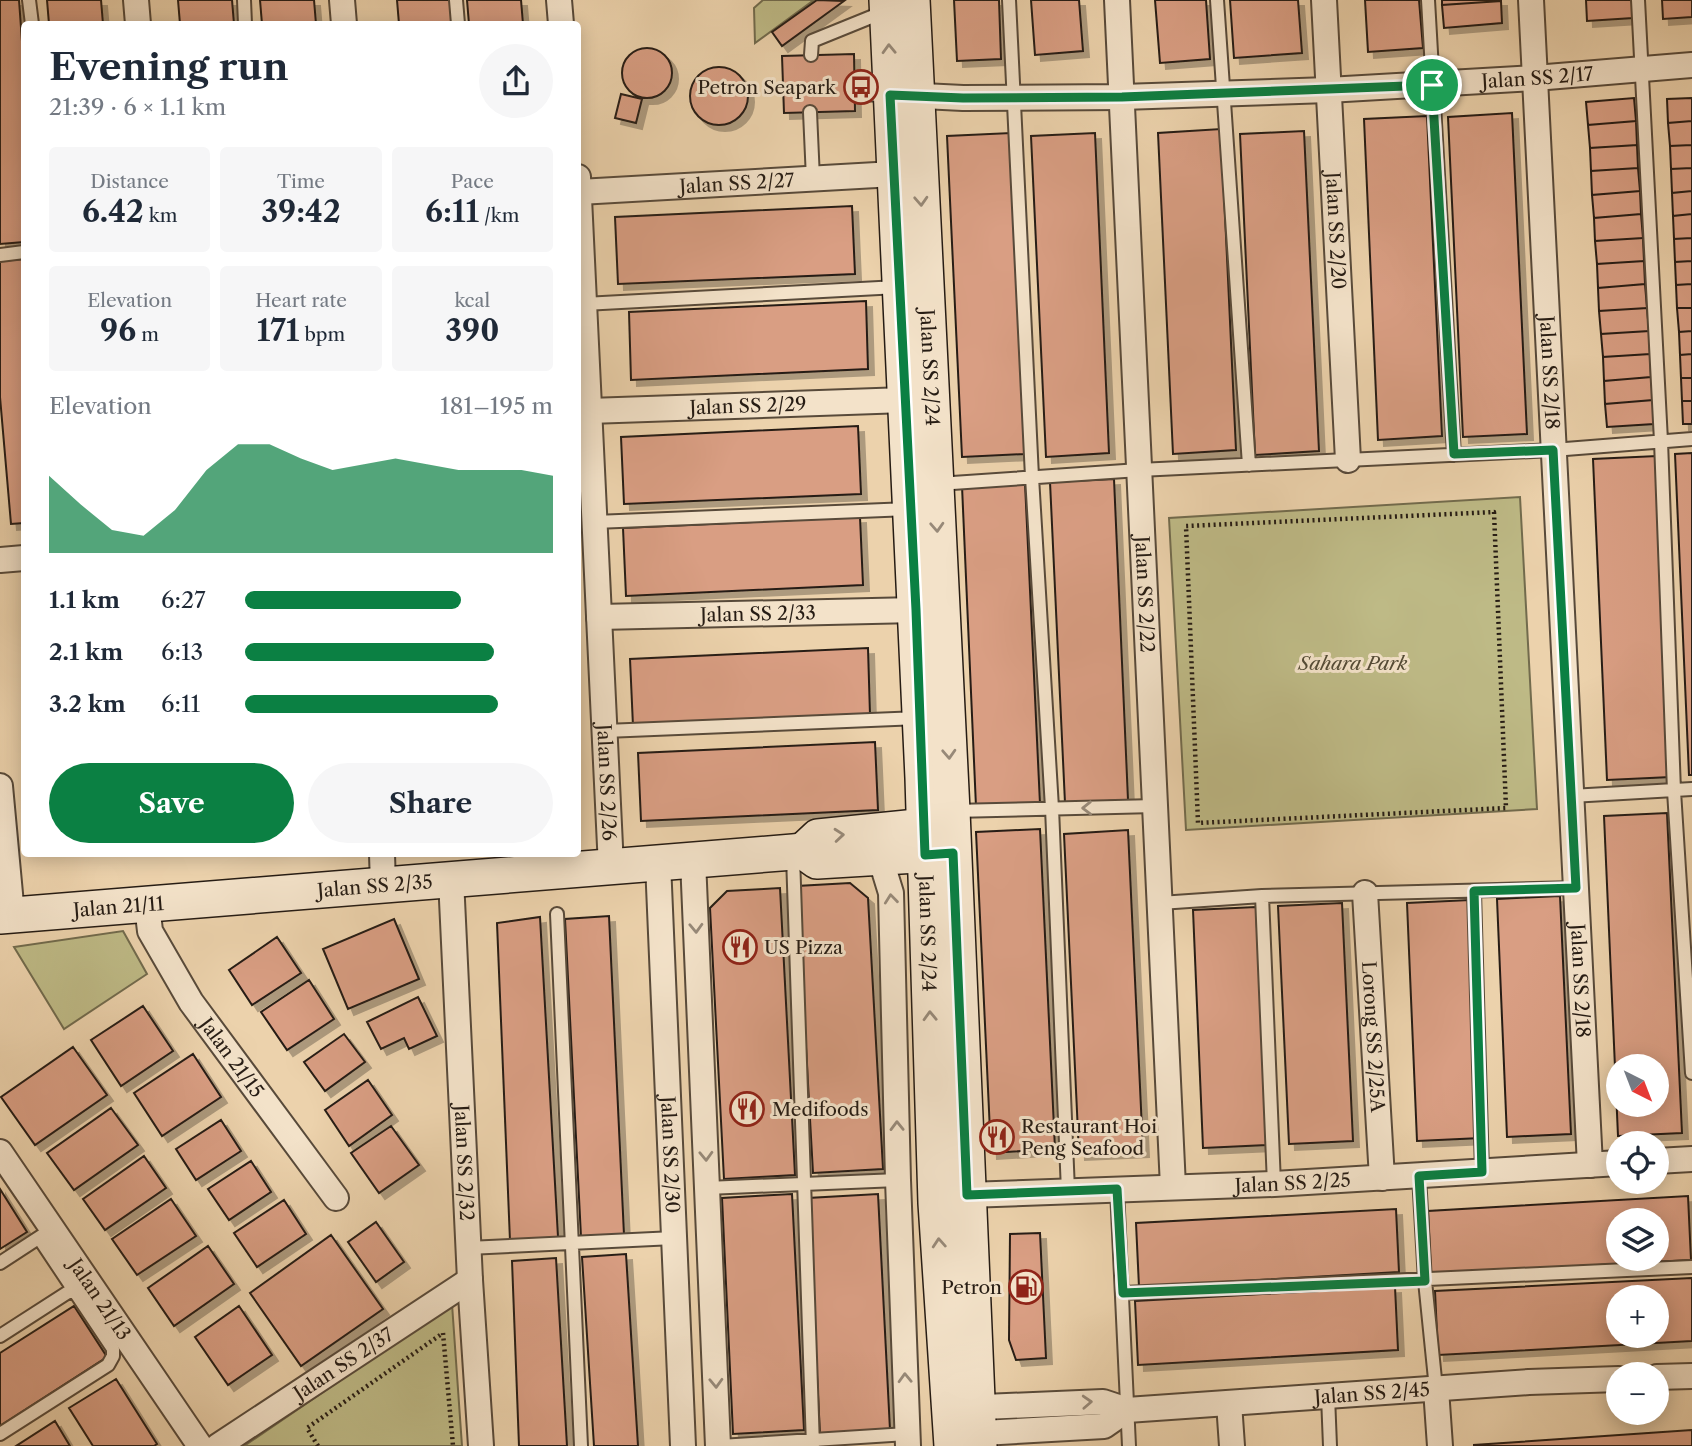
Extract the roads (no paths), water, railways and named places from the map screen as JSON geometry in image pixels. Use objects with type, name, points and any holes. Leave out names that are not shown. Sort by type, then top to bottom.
[{"type":"main road","name":"Jalan SS 2/24","points":[[896,3],[903,95],[894,174],[919,718],[923,778],[941,834],[927,906],[936,1203],[965,1429]]},
{"type":"main road","name":"Jalan SS 2/24","points":[[903,95],[918,133],[935,484],[941,834],[967,1195],[965,1429]]},
{"type":"main road","points":[[923,778],[920,788],[892,823],[881,844],[913,880],[927,906]]},
{"type":"main road","name":"Jalan SS 2/35","points":[[239,897],[382,870],[452,879],[498,871],[611,867],[798,852],[817,861],[881,844],[941,834]]},
{"type":"main road","name":"Jalan 21/11","points":[[6,916],[239,897]]},
{"type":"street","points":[[136,0],[138,21]]},
{"type":"street","points":[[342,0],[344,21]]},
{"type":"street","points":[[559,0],[561,21]]},
{"type":"street","name":"Jalan SS 2/22","points":[[1117,0],[1173,1188]]},
{"type":"street","name":"Jalan SS 2/20","points":[[1324,0],[1348,460]]},
{"type":"street","name":"Jalan SS 2/18","points":[[1531,0],[1590,1165]]},
{"type":"street","name":"Jalan SS 2/17","points":[[903,95],[963,98],[1122,97],[1328,90],[1535,78],[1692,65]]},
{"type":"street","points":[[918,133],[963,98]]},
{"type":"street","name":"Jalan SS 2/27","points":[[581,184],[813,179],[894,174]]},
{"type":"street","name":"Jalan SS 2/26","points":[[581,244],[589,411],[586,523],[599,617],[611,867]]},
{"type":"street","name":"Jalan SS 2/29","points":[[589,411],[905,400]]},
{"type":"street","points":[[0,560],[21,558]]},
{"type":"street","name":"Jalan SS 2/33","points":[[599,617],[916,610]]},
{"type":"street","points":[[0,786],[6,916]]},
{"type":"street","points":[[881,844],[891,893],[908,1440]]},
{"type":"street","points":[[693,860],[719,1446]]},
{"type":"street","name":"Jalan SS 2/30","points":[[658,863],[682,1446]]},
{"type":"street","name":"Jalan SS 2/32","points":[[452,879],[468,1248],[481,1446]]},
{"type":"street","name":"Lorong SS 2/25A","points":[[1366,893],[1382,1178]]},
{"type":"street","name":"Jalan 21/15","points":[[147,905],[150,931],[191,1002],[336,1198]]},
{"type":"street","name":"Jalan 21/13","points":[[0,1152],[46,1234],[200,1446]]},
{"type":"street","points":[[1669,1160],[1692,1159]]},
{"type":"street","name":"Jalan SS 2/25","points":[[967,1195],[1274,1184],[1606,1164]]},
{"type":"street","name":"Jalan SS 2/37","points":[[218,1446],[470,1280]]},
{"type":"street","points":[[1669,1377],[1692,1376]]},
{"type":"street","name":"Jalan SS 2/45","points":[[965,1429],[1103,1402],[1127,1410],[1606,1380]]},
{"type":"street","points":[[1436,1389],[1440,1446]]},
{"type":"street","points":[[1229,1403],[1232,1446]]},
{"type":"street","name":"Jalan SS 2/45","points":[[965,1429],[1030,1438],[1104,1426],[1127,1410]]},
{"type":"lane","points":[[29,0],[32,21]]},
{"type":"lane","points":[[244,0],[245,21]]},
{"type":"lane","points":[[456,0],[458,21]]},
{"type":"lane","points":[[1009,0],[1032,477],[1052,808],[1068,1191]]},
{"type":"lane","points":[[1217,0],[1249,465]]},
{"type":"lane","points":[[1428,0],[1454,454]]},
{"type":"lane","points":[[1637,0],[1661,441],[1674,790],[1692,1073]]},
{"type":"lane","points":[[811,55],[812,41],[896,3]]},
{"type":"lane","points":[[854,94],[903,95]]},
{"type":"lane","points":[[810,112],[813,179]]},
{"type":"lane","points":[[0,255],[21,252]]},
{"type":"lane","points":[[584,304],[900,287]]},
{"type":"lane","points":[[935,484],[1139,470],[1553,450],[1692,439]]},
{"type":"lane","points":[[586,523],[911,509]]},
{"type":"lane","points":[[605,731],[919,718]]},
{"type":"lane","points":[[1571,796],[1692,789]]},
{"type":"lane","points":[[941,834],[1052,808],[1155,806]]},
{"type":"lane","points":[[798,852],[804,1184],[813,1443]]},
{"type":"lane","points":[[1160,903],[1262,895],[1576,888]]},
{"type":"lane","points":[[1474,891],[1482,1172]]},
{"type":"lane","points":[[1262,895],[1274,1184]]},
{"type":"lane","points":[[557,914],[581,1446]]},
{"type":"lane","points":[[1419,1176],[1425,1281],[1436,1389]]},
{"type":"lane","points":[[708,1188],[898,1180]]},
{"type":"lane","points":[[1117,1189],[1129,1446]]},
{"type":"lane","points":[[0,1263],[46,1234],[73,1289],[113,1349],[111,1361],[0,1434]]},
{"type":"lane","points":[[468,1248],[674,1238]]},
{"type":"lane","points":[[1123,1293],[1692,1267]]},
{"type":"lane","points":[[0,1336],[73,1289]]},
{"type":"lane","points":[[1328,1396],[1330,1446]]},
{"type":"lane","points":[[719,1446],[908,1440]]},
{"type":"place","name":"Petron Seapark","points":[[861,87]]},
{"type":"place","name":"US Pizza","points":[[740,947]]},
{"type":"place","name":"Medifoods","points":[[747,1109]]},
{"type":"place","name":"Restaurant Hoi Peng Seafood","points":[[997,1137]]},
{"type":"place","name":"Petron","points":[[1026,1287]]},
{"type":"park label","name":"Sahara Park","points":[[1353,663]]}]
